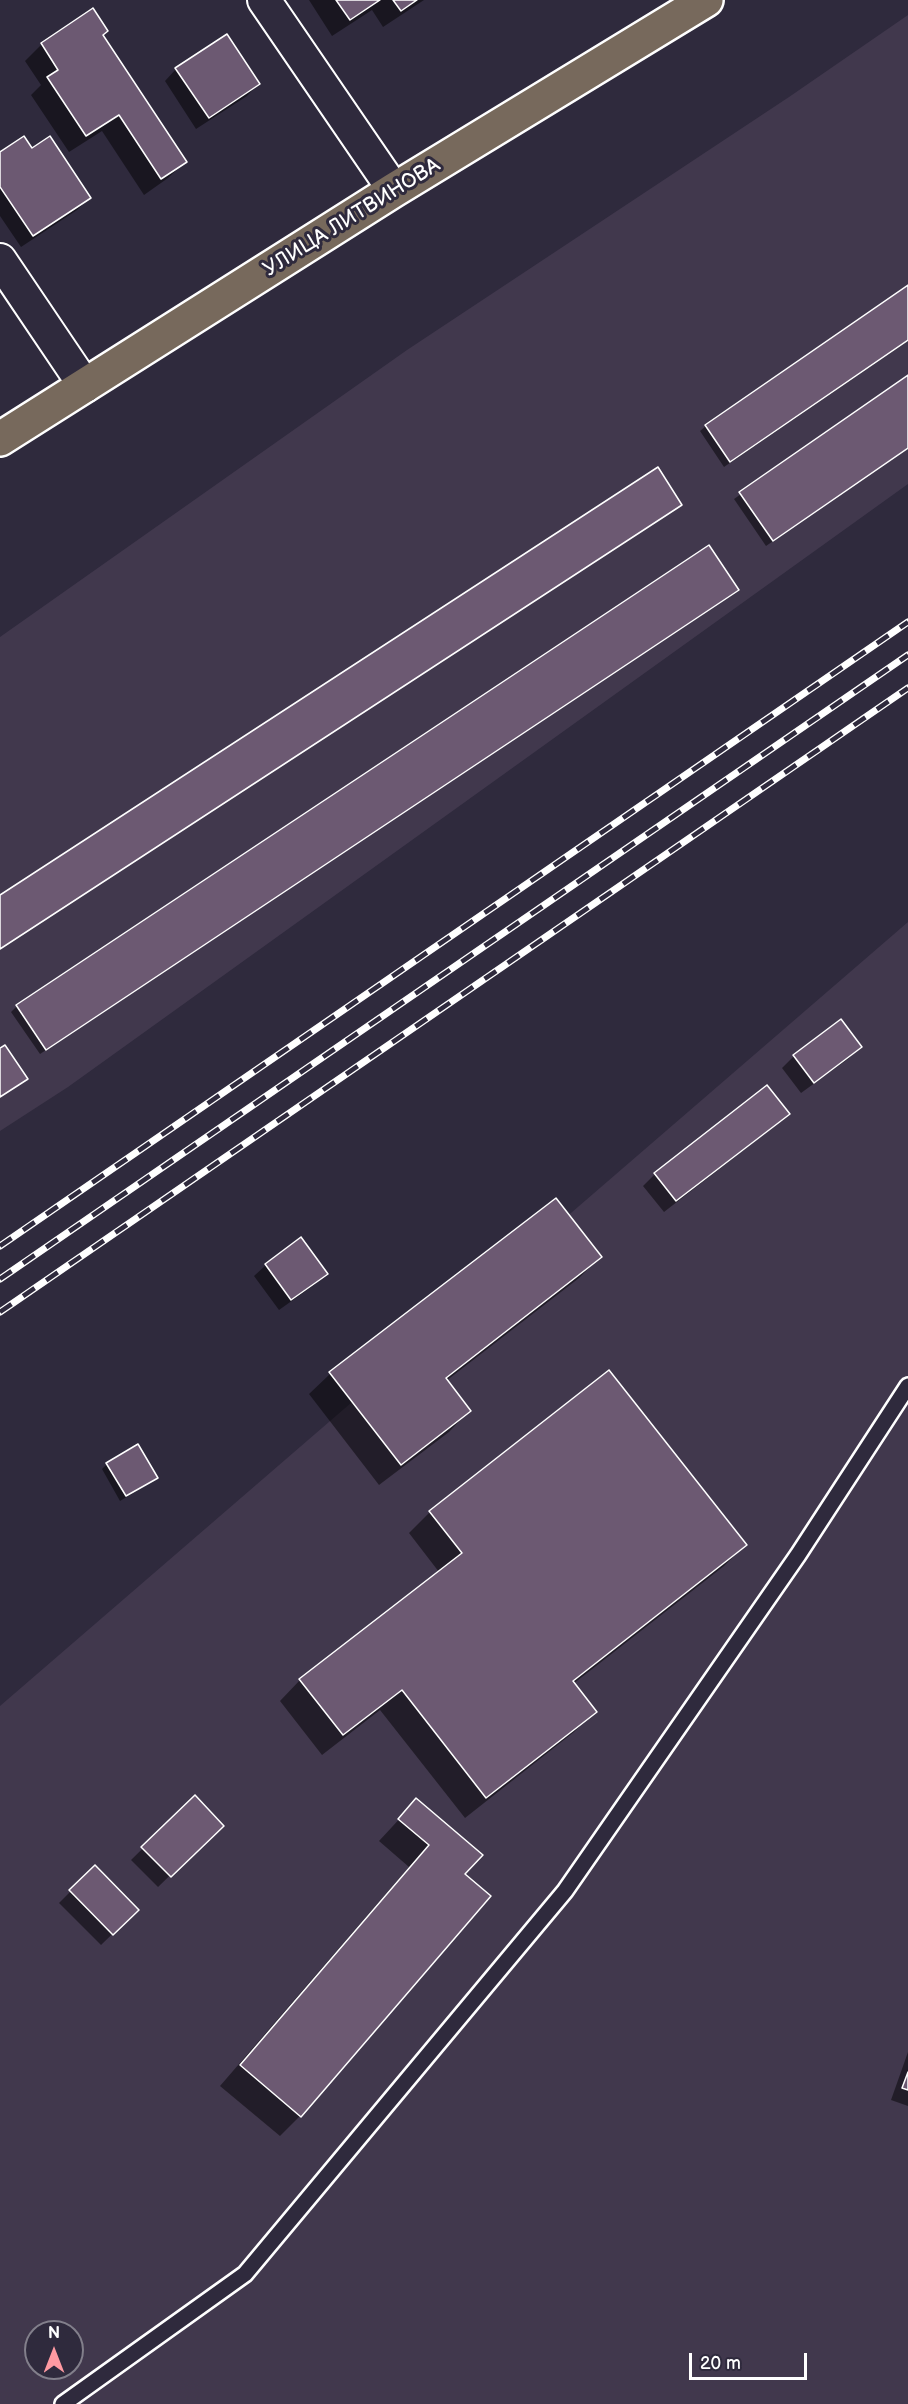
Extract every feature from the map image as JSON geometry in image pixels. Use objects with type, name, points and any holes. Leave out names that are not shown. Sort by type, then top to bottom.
[{"type":"main road","name":"УЛИЦА ЛИТВИНОВА","points":[[0,439],[394,190],[706,0]]},
{"type":"street","points":[[264,0],[394,190]]},
{"type":"street","points":[[0,260],[85,386]]},
{"type":"lane","points":[[63,2404],[245,2274],[550,1910],[572,1882],[798,1555],[908,1386]]},
{"type":"shaded area","points":[[908,15],[908,484],[68,1087],[0,1131],[0,637],[407,350],[789,97]]},
{"type":"shaded area","points":[[908,922],[908,2404],[0,2404],[0,1706]]},
{"type":"building","points":[[336,0],[380,0],[350,20]]},
{"type":"building","points":[[393,0],[417,0],[401,11]]},
{"type":"building","points":[[93,8],[108,31],[103,35],[187,162],[161,179],[119,115],[86,136],[47,77],[58,70],[41,43]]},
{"type":"building","points":[[227,34],[260,84],[209,118],[175,68]]},
{"type":"building","points":[[24,136],[32,148],[50,136],[91,198],[33,236],[0,187],[0,152]]},
{"type":"building","points":[[908,285],[908,340],[730,462],[705,425]]},
{"type":"building","points":[[908,375],[908,448],[773,541],[739,492]]},
{"type":"building","points":[[658,467],[682,505],[0,949],[0,895]]},
{"type":"building","points":[[709,545],[739,590],[46,1050],[16,1005]]},
{"type":"building","points":[[841,1019],[862,1047],[814,1083],[793,1055]]},
{"type":"building","points":[[5,1045],[28,1079],[0,1097],[0,1048]]},
{"type":"building","points":[[767,1085],[790,1114],[676,1201],[654,1173]]},
{"type":"building","points":[[556,1198],[602,1257],[446,1378],[471,1411],[401,1465],[329,1372]]},
{"type":"building","points":[[301,1237],[328,1274],[291,1300],[265,1264]]},
{"type":"building","points":[[609,1370],[747,1545],[573,1681],[597,1712],[486,1798],[402,1690],[343,1735],[299,1679],[462,1553],[429,1511]]},
{"type":"building","points":[[138,1444],[158,1478],[126,1496],[106,1463]]},
{"type":"building","points":[[195,1795],[224,1826],[171,1877],[141,1847]]},
{"type":"building","points":[[416,1798],[483,1855],[465,1874],[491,1896],[301,2117],[240,2065],[429,1845],[398,1819]]},
{"type":"building","points":[[95,1865],[139,1910],[113,1935],[69,1890]]},
{"type":"building","points":[[908,2072],[908,2090],[902,2088]]},
{"type":"railway","points":[[0,1246],[908,622]]},
{"type":"railway","points":[[0,1279],[908,655]]},
{"type":"railway","points":[[0,1312],[908,688]]}]
